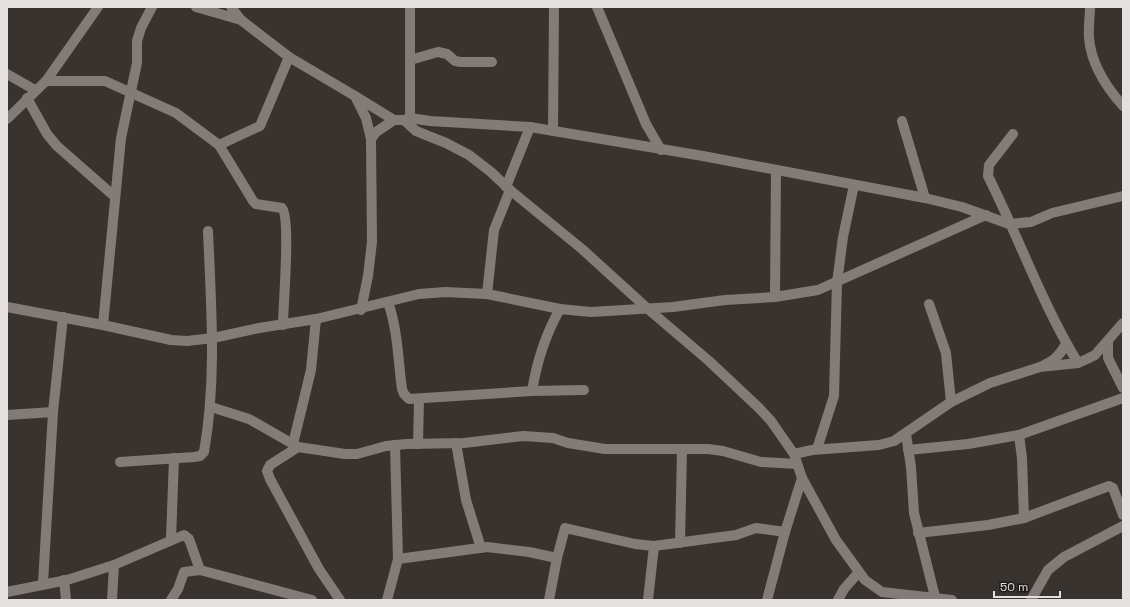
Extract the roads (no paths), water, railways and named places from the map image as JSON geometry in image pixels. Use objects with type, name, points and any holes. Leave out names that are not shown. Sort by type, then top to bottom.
[{"type":"street","points":[[7,119],[35,90],[46,81],[98,7]]},
{"type":"street","points":[[103,325],[114,196],[121,138],[137,63],[137,41],[140,28],[152,7]]},
{"type":"street","points":[[196,7],[241,20]]},
{"type":"street","points":[[231,7],[241,20],[288,57],[355,96],[402,119],[416,131],[469,156],[491,172],[709,361],[771,421],[794,454],[802,478],[836,540],[858,573],[873,587],[882,592],[952,600]]},
{"type":"street","points":[[402,119],[410,60],[410,7]]},
{"type":"street","points":[[553,131],[554,7]]},
{"type":"street","points":[[597,7],[646,124],[661,150]]},
{"type":"street","points":[[1090,7],[1089,38],[1094,55],[1108,88],[1123,106]]},
{"type":"street","points":[[410,60],[438,52],[447,54],[455,61],[492,62]]},
{"type":"street","points":[[219,145],[260,126],[288,57]]},
{"type":"street","points":[[7,74],[35,90]]},
{"type":"street","points":[[46,81],[105,81],[176,113],[219,145],[256,204],[282,208],[284,211],[286,245],[283,326]]},
{"type":"street","points":[[355,96],[366,118],[371,139],[372,242],[368,276],[361,310]]},
{"type":"street","points":[[27,98],[47,134],[57,146],[114,196]]},
{"type":"street","points":[[371,139],[376,132],[402,119],[530,127],[854,184],[925,198],[986,215],[1009,224],[1031,222],[1052,213],[1123,196]]},
{"type":"street","points":[[902,121],[925,198]]},
{"type":"street","points":[[487,294],[494,230],[530,127]]},
{"type":"street","points":[[1013,134],[989,164],[988,176],[1066,344],[1078,363]]},
{"type":"street","points":[[775,297],[776,170]]},
{"type":"street","points":[[817,449],[834,396],[837,283],[843,237],[854,184]]},
{"type":"street","points":[[7,307],[103,325],[171,340],[187,341],[213,338],[259,328],[283,326],[361,310],[419,294],[445,292],[487,294],[560,308],[591,312],[648,309],[725,300],[775,297],[818,290],[837,283],[986,215]]},
{"type":"street","points":[[120,462],[200,456],[204,452],[211,407],[213,338],[208,231]]},
{"type":"street","points":[[388,302],[393,317],[398,342],[402,389],[404,394],[409,399],[418,400],[532,391],[584,390]]},
{"type":"street","points":[[930,304],[946,353],[951,402]]},
{"type":"street","points":[[532,391],[541,349],[560,308]]},
{"type":"street","points":[[43,583],[53,412],[63,317]]},
{"type":"street","points":[[316,319],[311,370],[295,445],[270,465],[267,471],[319,568],[340,600]]},
{"type":"street","points":[[1040,367],[1078,363],[1095,355],[1108,342],[1123,323]]},
{"type":"street","points":[[1108,342],[1108,358],[1122,384]]},
{"type":"street","points":[[794,454],[817,449],[879,445],[894,441],[951,402],[990,383],[1040,367],[1052,361],[1061,354],[1066,344]]},
{"type":"street","points":[[1095,355],[1108,358]]},
{"type":"street","points":[[908,450],[968,444],[1019,435],[1123,398]]},
{"type":"street","points":[[418,400],[418,444]]},
{"type":"street","points":[[211,407],[250,419],[295,445],[351,454],[395,445],[456,443],[538,436],[568,444],[605,449],[723,451],[761,462],[797,464]]},
{"type":"street","points":[[7,415],[53,412]]},
{"type":"street","points":[[906,434],[914,513],[918,534],[935,597]]},
{"type":"street","points":[[1019,435],[1022,458],[1024,518]]},
{"type":"street","points":[[456,443],[466,500],[481,548]]},
{"type":"street","points":[[387,600],[398,559],[395,445]]},
{"type":"street","points":[[680,543],[682,450]]},
{"type":"street","points":[[171,539],[174,458]]},
{"type":"street","points":[[768,600],[785,532],[802,478]]},
{"type":"street","points":[[918,534],[988,525],[1024,518],[1109,486],[1113,488],[1123,515]]},
{"type":"street","points":[[1031,600],[1048,570],[1064,557],[1123,526]]},
{"type":"street","points":[[549,600],[563,530],[568,527],[635,544],[654,546],[736,535],[756,528],[785,532]]},
{"type":"street","points":[[7,592],[43,583],[64,580],[114,565],[179,536],[187,536],[200,570]]},
{"type":"street","points":[[648,600],[654,546]]},
{"type":"street","points":[[398,559],[447,554],[481,548],[529,552],[557,558]]},
{"type":"street","points":[[112,600],[114,565]]},
{"type":"street","points":[[171,600],[178,589],[184,572],[200,570],[312,600]]},
{"type":"street","points":[[838,600],[844,589],[858,573]]},
{"type":"street","points":[[64,580],[66,600]]}]
